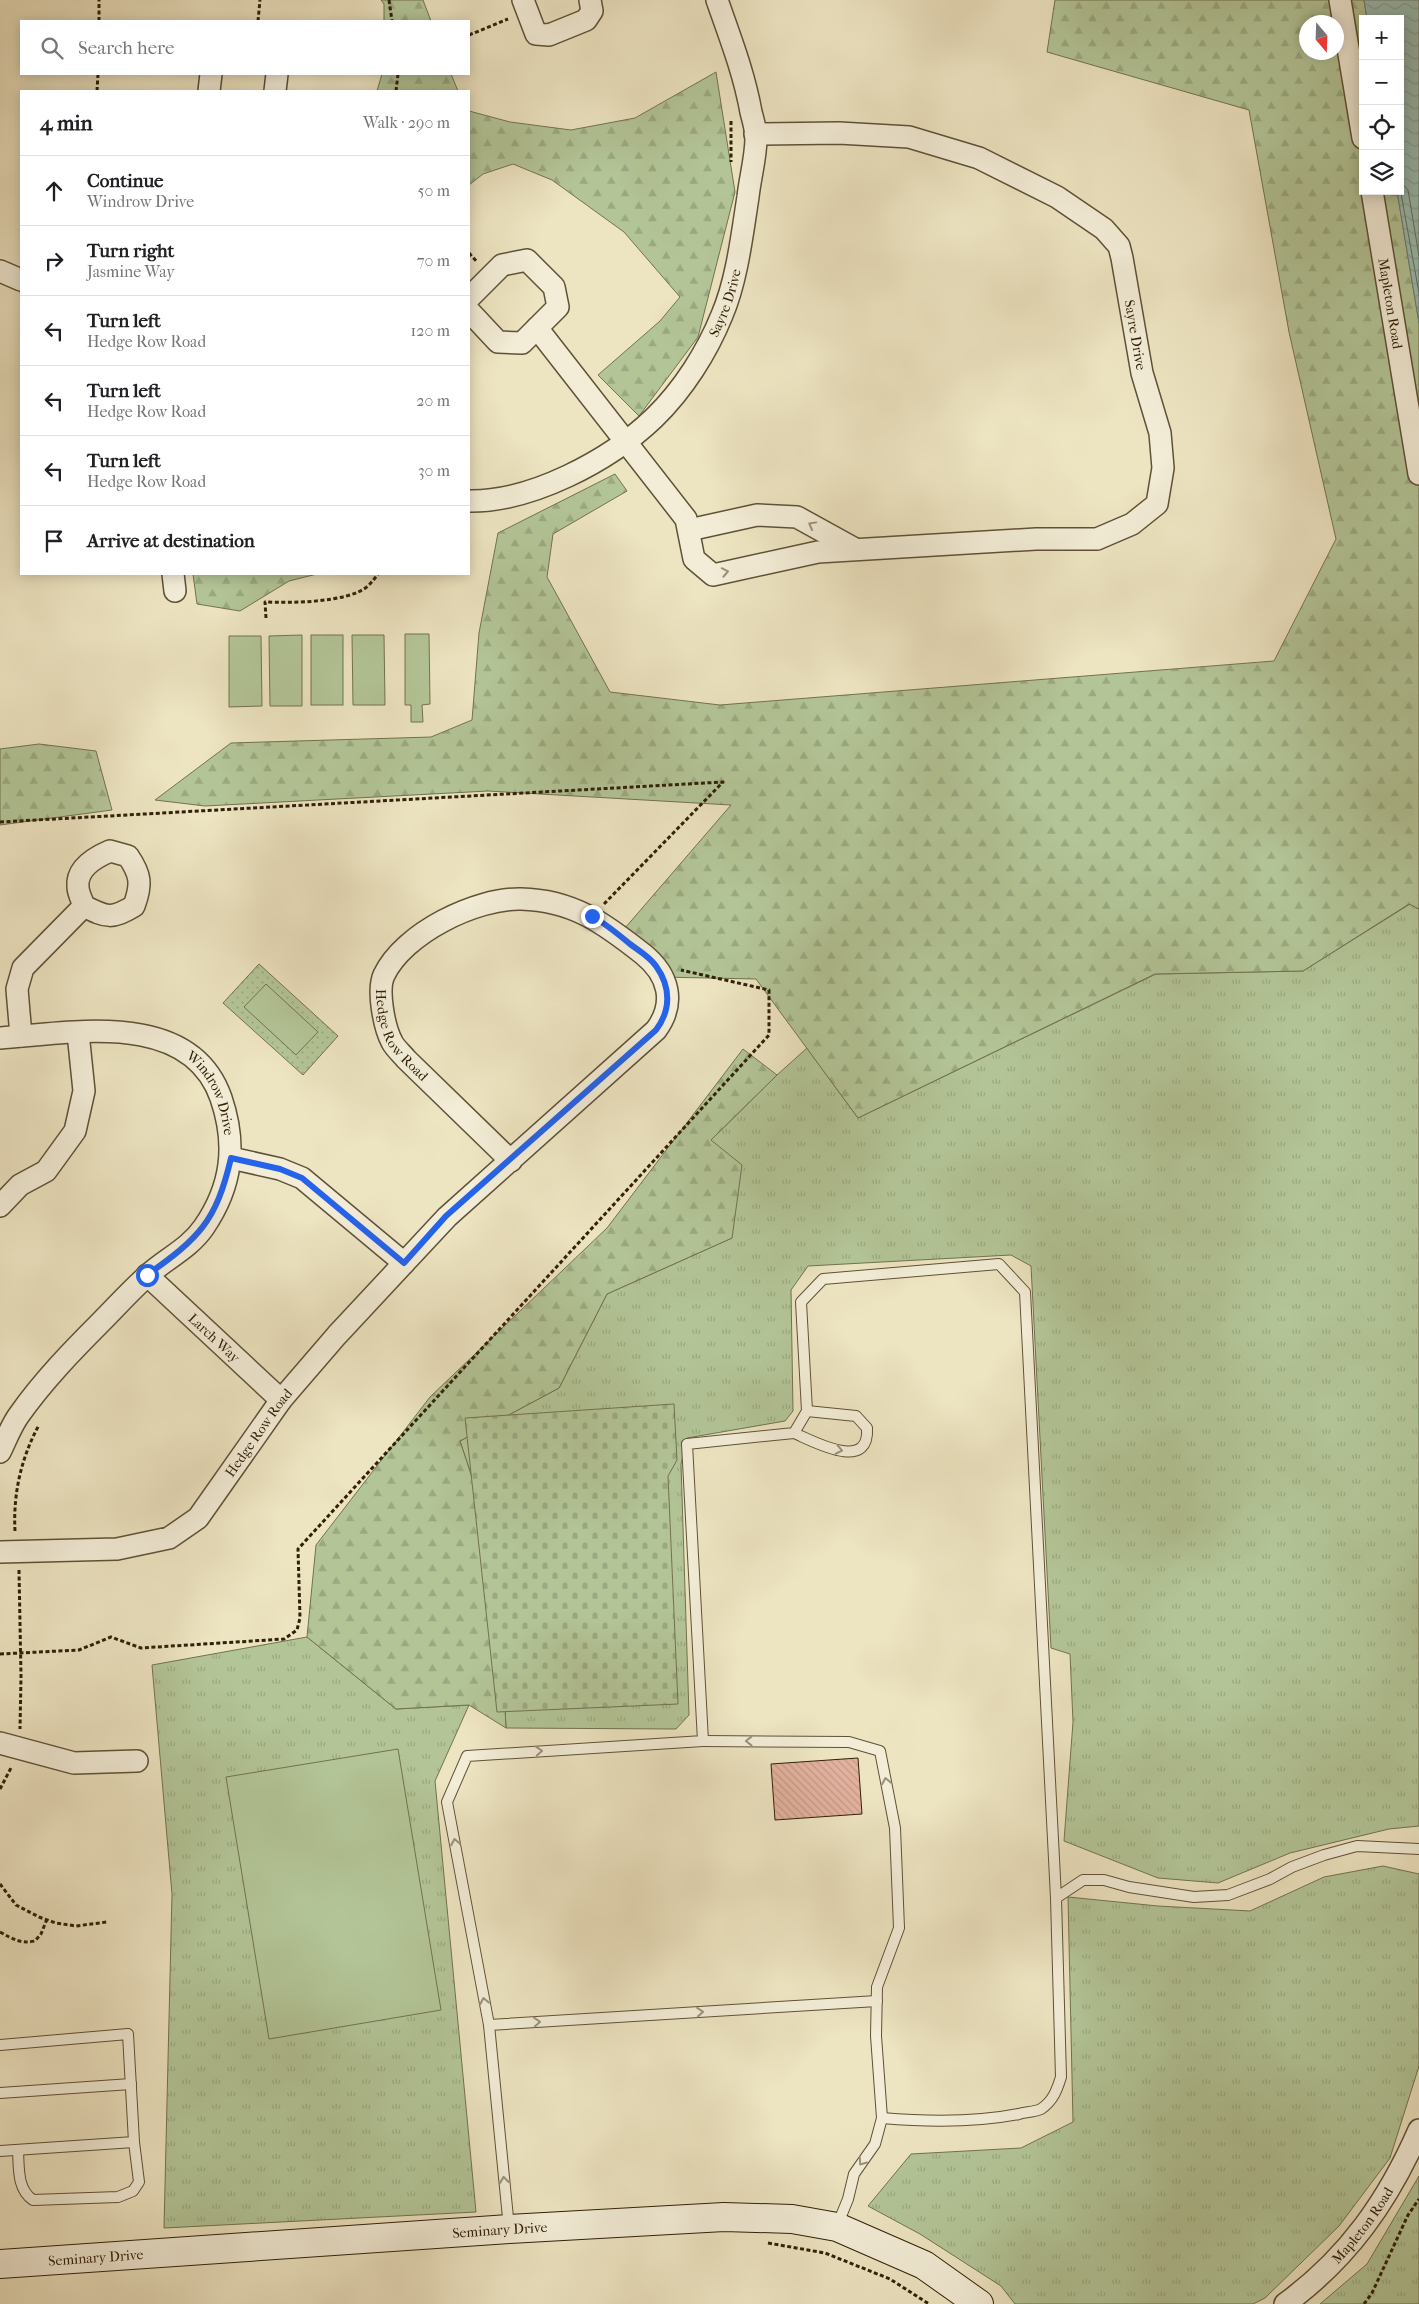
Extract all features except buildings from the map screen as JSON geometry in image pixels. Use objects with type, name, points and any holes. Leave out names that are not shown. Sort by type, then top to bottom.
[{"type":"street","points":[[517,9],[536,34],[549,35],[586,20],[592,11],[590,0]]},
{"type":"street","name":"Sayre Drive","points":[[470,502],[490,502],[534,490],[584,469],[625,441],[654,418],[694,371],[723,314],[740,249],[755,134],[736,52],[716,0]]},
{"type":"street","points":[[1340,0],[1359,114]]},
{"type":"street","points":[[209,90],[211,75]]},
{"type":"street","points":[[275,90],[277,75]]},
{"type":"street","name":"Sayre Drive","points":[[537,328],[686,519],[690,530],[694,559],[713,575],[818,552],[1036,539],[1097,539],[1132,524],[1157,504],[1163,468],[1160,433],[1142,373],[1119,246],[1104,229],[1057,197],[979,158],[909,137],[839,133],[755,134]]},
{"type":"street","name":"Mapleton Road","points":[[1373,195],[1419,474]]},
{"type":"street","points":[[470,297],[502,266],[527,260],[554,287],[558,307],[522,343],[498,342],[470,313]]},
{"type":"street","points":[[0,272],[20,280]]},
{"type":"street","points":[[690,530],[757,515],[797,517],[855,549]]},
{"type":"street","name":"Hedge Row Road","points":[[9,1552],[117,1549],[168,1538],[198,1518],[281,1400],[446,1216],[510,1161],[656,1030],[663,1021],[668,1007],[668,992],[656,965],[607,925],[592,916],[574,908],[520,899],[468,908],[420,934],[400,951],[383,976],[380,1001],[392,1041],[406,1059],[510,1161]]},
{"type":"street","points":[[21,1036],[17,990],[23,968],[84,906]]},
{"type":"street","name":"Windrow Drive","points":[[0,1038],[123,1031],[155,1037],[182,1048],[202,1067],[218,1089],[229,1121],[231,1158],[223,1192],[204,1228],[184,1249],[147,1275],[56,1368],[18,1416],[0,1452]]},
{"type":"street","points":[[0,1206],[20,1186],[46,1171],[75,1131],[84,1091],[78,1033]]},
{"type":"street","points":[[231,1158],[280,1169],[302,1178],[404,1263]]},
{"type":"street","name":"Larch Way","points":[[147,1275],[281,1400]]},
{"type":"street","points":[[7,1745],[74,1763],[137,1761]]},
{"type":"street","name":"Mapleton Road","points":[[1285,2304],[1304,2290],[1330,2266],[1358,2234],[1380,2205],[1398,2176],[1419,2130]]},
{"type":"street","name":"Seminary Drive","points":[[0,2264],[509,2229],[724,2217],[792,2219],[837,2227],[924,2264],[979,2304]]},
{"type":"lane","points":[[794,1433],[807,1411],[801,1302],[822,1279],[999,1264],[1025,1292],[1056,1898],[1061,2078],[1057,2093],[1040,2109],[1008,2116],[966,2121],[928,2122],[882,2118]]},
{"type":"lane","points":[[703,1741],[687,1444],[794,1433],[843,1452],[858,1448],[865,1442],[867,1428],[856,1416],[836,1412],[807,1411]]},
{"type":"lane","points":[[509,2229],[489,2025],[447,1802],[467,1756],[703,1741],[850,1742],[880,1751],[895,1828],[899,1928],[877,1986],[876,2036],[882,2118],[875,2144],[854,2174],[848,2200],[837,2227]]},
{"type":"lane","points":[[1056,1898],[1083,1880],[1104,1880],[1129,1887],[1194,1898],[1228,1895],[1270,1879],[1300,1864],[1357,1846],[1419,1849]]},
{"type":"lane","points":[[489,2025],[877,2001]]},
{"type":"lane","points":[[0,2045],[128,2034],[134,2142],[139,2182],[133,2191],[118,2197],[32,2200],[24,2194],[21,2184],[18,2150]]},
{"type":"lane","points":[[0,2093],[132,2084]]},
{"type":"lane","points":[[0,2151],[134,2142]]},
{"type":"path","points":[[99,20],[100,0]]},
{"type":"path","points":[[258,20],[260,0]]},
{"type":"path","points":[[389,0],[392,20]]},
{"type":"path","points":[[470,34],[517,9]]},
{"type":"path","points":[[97,90],[98,75]]},
{"type":"path","points":[[396,90],[398,75]]},
{"type":"path","points":[[731,119],[731,171]]},
{"type":"path","points":[[266,618],[265,602],[297,603],[337,598],[367,587],[377,575]]},
{"type":"path","points":[[0,822],[723,782],[592,916]]},
{"type":"path","points":[[0,1654],[79,1650],[111,1637],[141,1648],[284,1640],[296,1630],[300,1618],[298,1549],[769,1035],[769,990],[656,965]]},
{"type":"path","points":[[7,1745],[19,1737],[21,1653],[9,1552],[14,1504],[26,1450],[41,1421]]},
{"type":"path","points":[[0,1884],[16,1905],[47,1919],[76,1926],[107,1922]]},
{"type":"path","points":[[0,1932],[15,1941],[25,1943],[35,1941],[41,1934],[47,1919]]},
{"type":"path","points":[[1364,2304],[1372,2293],[1408,2215],[1419,2199]]},
{"type":"path","points":[[763,2242],[825,2253],[890,2279],[929,2304]]},
{"type":"green space","points":[[381,0],[423,0],[431,20],[384,20],[384,4]]},
{"type":"green space","points":[[1055,0],[1364,0],[1366,15],[1359,15],[1359,195],[1398,195],[1419,323],[1419,909],[1409,904],[1303,971],[1155,974],[858,1118],[756,979],[660,977],[619,935],[731,805],[488,791],[205,806],[155,800],[231,743],[431,737],[472,720],[479,633],[498,533],[615,474],[627,491],[553,534],[547,577],[610,692],[720,705],[1274,661],[1336,539],[1289,332],[1249,110],[1047,52]]},
{"type":"green space","points":[[716,72],[735,192],[698,337],[639,416],[598,375],[660,321],[680,297],[624,232],[552,180],[513,164],[483,174],[470,184],[470,111],[510,122],[571,130],[635,118]]},
{"type":"green space","points":[[382,75],[451,75],[458,90],[377,90]]},
{"type":"green space","points":[[193,575],[313,575],[289,581],[240,611],[197,604]]},
{"type":"green space","points":[[405,634],[429,634],[430,704],[422,705],[423,722],[411,722],[411,705],[405,705]]},
{"type":"green space","points":[[302,635],[302,706],[270,706],[269,636]]},
{"type":"green space","points":[[311,635],[343,635],[343,705],[311,705]]},
{"type":"green space","points":[[352,635],[384,635],[385,705],[353,705]]},
{"type":"green space","points":[[229,636],[261,636],[262,706],[229,707]]},
{"type":"green space","points":[[39,744],[96,751],[112,810],[0,825],[0,749]]},
{"type":"green space","points":[[1410,904],[1419,909],[1419,1826],[1389,1829],[1290,1853],[1218,1883],[1158,1878],[1064,1841],[1073,1722],[1070,1654],[1051,1648],[1031,1266],[1011,1255],[808,1266],[791,1290],[793,1411],[785,1421],[687,1438],[681,1464],[689,1715],[676,1729],[506,1728],[497,1553],[460,1441],[559,1388],[607,1294],[732,1238],[711,1140],[777,1075],[807,1048],[858,1118],[1156,974],[1303,971]]},
{"type":"green space","points":[[259,964],[338,1036],[303,1075],[223,1003]]},
{"type":"green space","points":[[266,984],[318,1032],[296,1055],[244,1007]]},
{"type":"green space","points":[[743,1049],[777,1075],[711,1140],[742,1165],[732,1238],[607,1294],[559,1388],[460,1441],[497,1553],[506,1728],[469,1705],[396,1709],[307,1637],[316,1545],[430,1397],[607,1228]]},
{"type":"green space","points":[[674,1404],[677,1460],[668,1476],[678,1704],[497,1712],[465,1418]]},
{"type":"green space","points":[[307,1637],[396,1709],[469,1705],[435,1781],[476,2212],[164,2228],[172,1894],[152,1665]]},
{"type":"green space","points":[[398,1749],[441,2010],[269,2039],[226,1777]]},
{"type":"green space","points":[[1383,1866],[1419,1874],[1419,2066],[1390,2158],[1339,2226],[1265,2298],[1253,2304],[1015,2304],[1001,2286],[920,2234],[868,2206],[911,2154],[1021,2148],[1073,2122],[1068,1897],[1158,1906],[1250,1911],[1324,1877]]},
{"type":"green space","points":[[1419,2176],[1419,2304],[1320,2304],[1367,2264]]},
{"type":"water","points":[[1364,0],[1419,0],[1419,323],[1398,195],[1404,195],[1404,15],[1366,15]]},
{"type":"route","points":[[147,1275],[184,1249],[204,1228],[223,1192],[231,1158],[256,1162],[302,1178],[404,1263],[446,1216],[656,1030],[663,1021],[668,1007],[668,992],[664,979],[656,965],[607,925],[592,916]]}]
